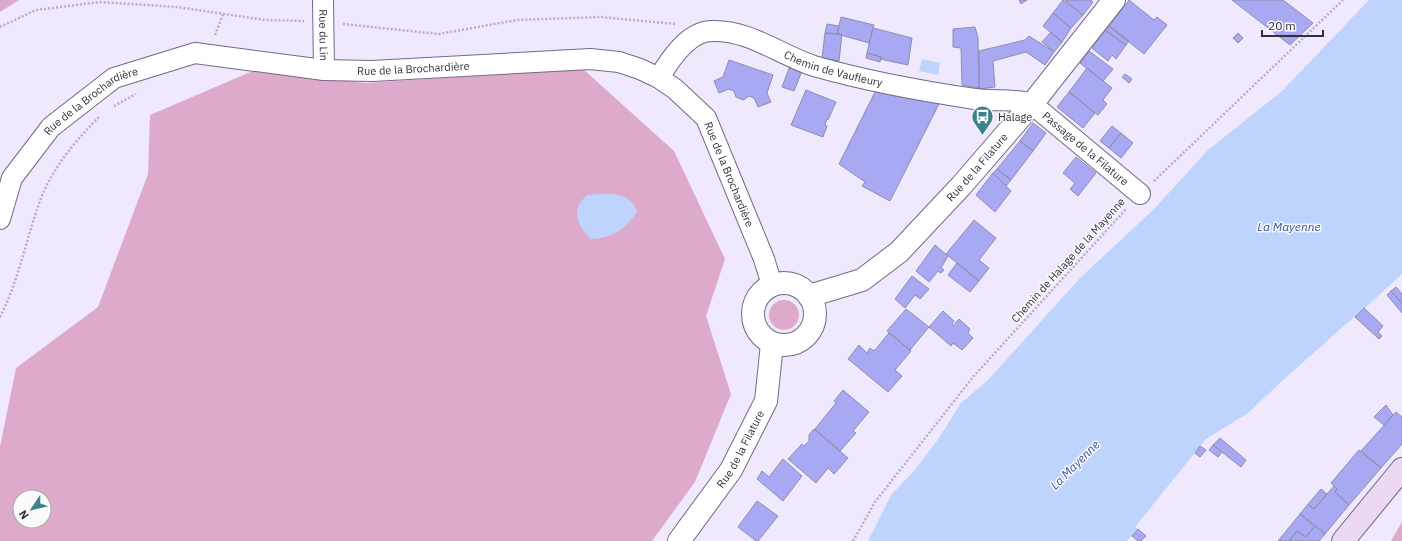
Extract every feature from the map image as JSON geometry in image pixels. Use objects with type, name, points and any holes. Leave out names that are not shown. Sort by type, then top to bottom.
[{"type":"main road","points":[[1343,541],[1402,469]]},
{"type":"street","name":"Rue du Lin","points":[[323,0],[322,21],[324,70]]},
{"type":"street","name":"Rue de la Filature","points":[[810,296],[862,280],[899,252],[961,186],[1032,104],[1114,0]]},
{"type":"street","name":"Chemin de Vaufleury","points":[[704,32],[711,31],[737,34],[813,65],[860,77],[975,99],[995,102],[1021,100],[1032,104]]},
{"type":"street","points":[[659,78],[678,51],[696,34],[704,32]]},
{"type":"street","name":"Rue de la Brochardière","points":[[0,219],[12,178],[51,127],[114,78],[195,53],[324,70],[372,71],[590,58],[619,62],[640,68],[659,78],[675,89],[706,118],[764,259],[772,285]]},
{"type":"street","name":"Passage de la Filature","points":[[1032,104],[1140,194]]},
{"type":"street","points":[[782,283],[792,284],[802,288],[810,296],[816,312],[815,321],[806,337],[791,345],[772,344],[763,338],[757,330],[753,320],[753,309],[756,299],[763,291],[772,285],[782,283]]},
{"type":"street","name":"Rue de la Filature","points":[[679,541],[731,470],[766,401],[772,344]]},
{"type":"path","name":"Chemin de Halage de la Mayenne","points":[[853,541],[875,502],[973,377],[1140,194],[1343,0]]},
{"type":"path","points":[[0,27],[36,10],[99,2],[177,7],[265,20],[322,21],[439,34],[517,20],[600,17],[668,22],[704,32]]},
{"type":"path","points":[[108,109],[138,94]]},
{"type":"path","points":[[0,317],[18,272],[41,200],[50,180],[78,138],[103,114]]},
{"type":"shaded area","points":[[0,0],[19,0],[0,12]]},
{"type":"shaded area","points":[[583,69],[674,151],[725,259],[706,316],[731,394],[695,482],[652,541],[0,541],[0,447],[16,368],[98,307],[148,174],[150,115],[255,70],[365,83]]},
{"type":"shaded area","points":[[784,300],[795,304],[799,315],[795,326],[784,330],[773,326],[769,315],[773,304]]},
{"type":"shaded area","points":[[1402,522],[1402,541],[1391,541]]},
{"type":"water","name":"La Mayenne","points":[[1369,0],[1402,0],[1402,274],[1248,413],[1206,439],[1135,527],[1138,529],[1127,541],[868,541],[891,495],[914,471],[939,438],[961,403],[988,380],[1080,278],[1154,209],[1208,150],[1282,91]]},
{"type":"water","points":[[922,59],[940,63],[938,75],[919,71]]},
{"type":"water","points":[[610,194],[623,197],[634,205],[637,212],[618,232],[606,237],[591,239],[579,223],[577,211],[582,200],[588,195]]},
{"type":"building","points":[[1019,0],[1027,0],[1021,4]]},
{"type":"building","points":[[1063,0],[1083,15],[1071,28],[1053,13]]},
{"type":"building","points":[[1065,0],[1091,0],[1093,2],[1083,15]]},
{"type":"building","points":[[1129,0],[1154,20],[1157,17],[1167,25],[1144,54],[1109,26]]},
{"type":"building","points":[[1232,0],[1283,0],[1313,23],[1290,45]]},
{"type":"building","points":[[1053,13],[1071,28],[1062,42],[1043,26]]},
{"type":"building","points":[[841,17],[874,25],[869,43],[837,34]]},
{"type":"building","points":[[827,24],[839,26],[837,34],[825,33]]},
{"type":"building","points":[[1109,26],[1129,41],[1126,45],[1105,30]]},
{"type":"building","points":[[975,27],[978,38],[979,88],[962,85],[961,48],[953,47],[953,29]]},
{"type":"building","points":[[873,28],[912,38],[908,65],[880,59],[881,57],[867,53]]},
{"type":"building","points":[[1105,30],[1126,45],[1116,59],[1112,55],[1108,61],[1092,48]]},
{"type":"building","points":[[1051,32],[1062,42],[1054,52],[1042,42]]},
{"type":"building","points":[[825,33],[842,34],[839,61],[822,58]]},
{"type":"building","points":[[1238,33],[1243,38],[1238,43],[1233,38]]},
{"type":"building","points":[[1029,36],[1054,52],[1045,65],[1026,52],[993,61],[995,87],[979,89],[979,51],[1025,40]]},
{"type":"building","points":[[1089,51],[1113,69],[1103,81],[1080,63]]},
{"type":"building","points":[[867,53],[881,57],[880,62],[866,58]]},
{"type":"building","points":[[729,60],[773,75],[767,93],[771,102],[758,107],[754,98],[749,96],[743,100],[736,97],[734,91],[729,89],[719,93],[714,81],[723,77]]},
{"type":"building","points":[[790,66],[802,71],[794,91],[782,87]]},
{"type":"building","points":[[1087,68],[1112,88],[1103,100],[1107,104],[1098,115],[1069,92]]},
{"type":"building","points":[[1125,74],[1132,79],[1129,83],[1122,77]]},
{"type":"building","points":[[806,90],[836,102],[828,120],[827,119],[825,125],[827,126],[823,137],[791,125]]},
{"type":"building","points":[[876,90],[940,102],[890,201],[862,186],[865,182],[839,164]]},
{"type":"building","points":[[1069,92],[1095,113],[1083,128],[1057,107]]},
{"type":"building","points":[[1033,123],[1046,133],[1033,151],[1020,141]]},
{"type":"building","points":[[1112,126],[1121,133],[1109,148],[1100,141]]},
{"type":"building","points":[[1121,133],[1133,143],[1121,158],[1109,148]]},
{"type":"building","points":[[1020,141],[1033,151],[1011,180],[997,169]]},
{"type":"building","points":[[1076,157],[1096,173],[1078,196],[1070,189],[1075,183],[1063,173]]},
{"type":"building","points":[[997,169],[1011,180],[1006,186],[993,173]]},
{"type":"building","points":[[993,173],[1011,191],[995,212],[976,195]]},
{"type":"building","points":[[974,220],[996,238],[979,260],[989,268],[979,281],[946,254]]},
{"type":"building","points":[[935,245],[948,256],[941,268],[944,270],[941,273],[938,271],[929,282],[916,271]]},
{"type":"building","points":[[957,263],[979,281],[970,292],[948,275]]},
{"type":"building","points":[[912,276],[929,289],[920,299],[915,295],[905,308],[895,299]]},
{"type":"building","points":[[1396,287],[1402,294],[1402,303],[1391,291]]},
{"type":"building","points":[[1391,291],[1402,303],[1402,313],[1387,295]]},
{"type":"building","points":[[1364,308],[1383,326],[1378,332],[1382,336],[1379,339],[1355,317]]},
{"type":"building","points":[[906,309],[929,327],[910,350],[887,331]]},
{"type":"building","points":[[943,311],[954,321],[952,324],[953,326],[959,319],[970,329],[968,333],[973,338],[962,350],[953,343],[951,346],[929,327]]},
{"type":"building","points":[[889,333],[911,351],[895,370],[902,376],[888,392],[848,359],[859,345],[867,353],[870,348],[874,351]]},
{"type":"building","points":[[843,390],[869,412],[853,431],[856,433],[840,451],[815,429],[836,403],[834,401]]},
{"type":"building","points":[[1386,405],[1393,415],[1384,425],[1374,417]]},
{"type":"building","points":[[1396,412],[1402,417],[1402,444],[1381,468],[1361,451]]},
{"type":"building","points":[[814,429],[848,458],[834,474],[828,468],[816,483],[788,459],[802,444],[804,446],[809,441],[809,435]]},
{"type":"building","points":[[1220,438],[1246,460],[1241,467],[1213,445]]},
{"type":"building","points":[[1213,445],[1222,452],[1218,457],[1209,450]]},
{"type":"building","points":[[1200,446],[1206,450],[1200,457],[1195,453]]},
{"type":"building","points":[[1359,450],[1381,468],[1349,505],[1335,492],[1337,489],[1331,483]]},
{"type":"building","points":[[783,459],[802,476],[783,501],[757,479],[762,471],[769,477]]},
{"type":"building","points":[[1334,486],[1337,489],[1335,492],[1349,505],[1325,534],[1300,514],[1308,504],[1314,509]]},
{"type":"building","points":[[1321,489],[1327,494],[1314,509],[1308,504]]},
{"type":"building","points":[[757,501],[778,516],[758,541],[756,541],[738,527]]},
{"type":"building","points":[[1300,514],[1315,526],[1306,537],[1297,531],[1289,541],[1278,541]]},
{"type":"building","points":[[1315,526],[1325,534],[1319,541],[1289,541],[1297,531],[1306,537]]},
{"type":"building","points":[[1138,529],[1146,536],[1141,541],[1138,541],[1132,536]]},
{"type":"place","name":"Halage","points":[[982,136]]}]
